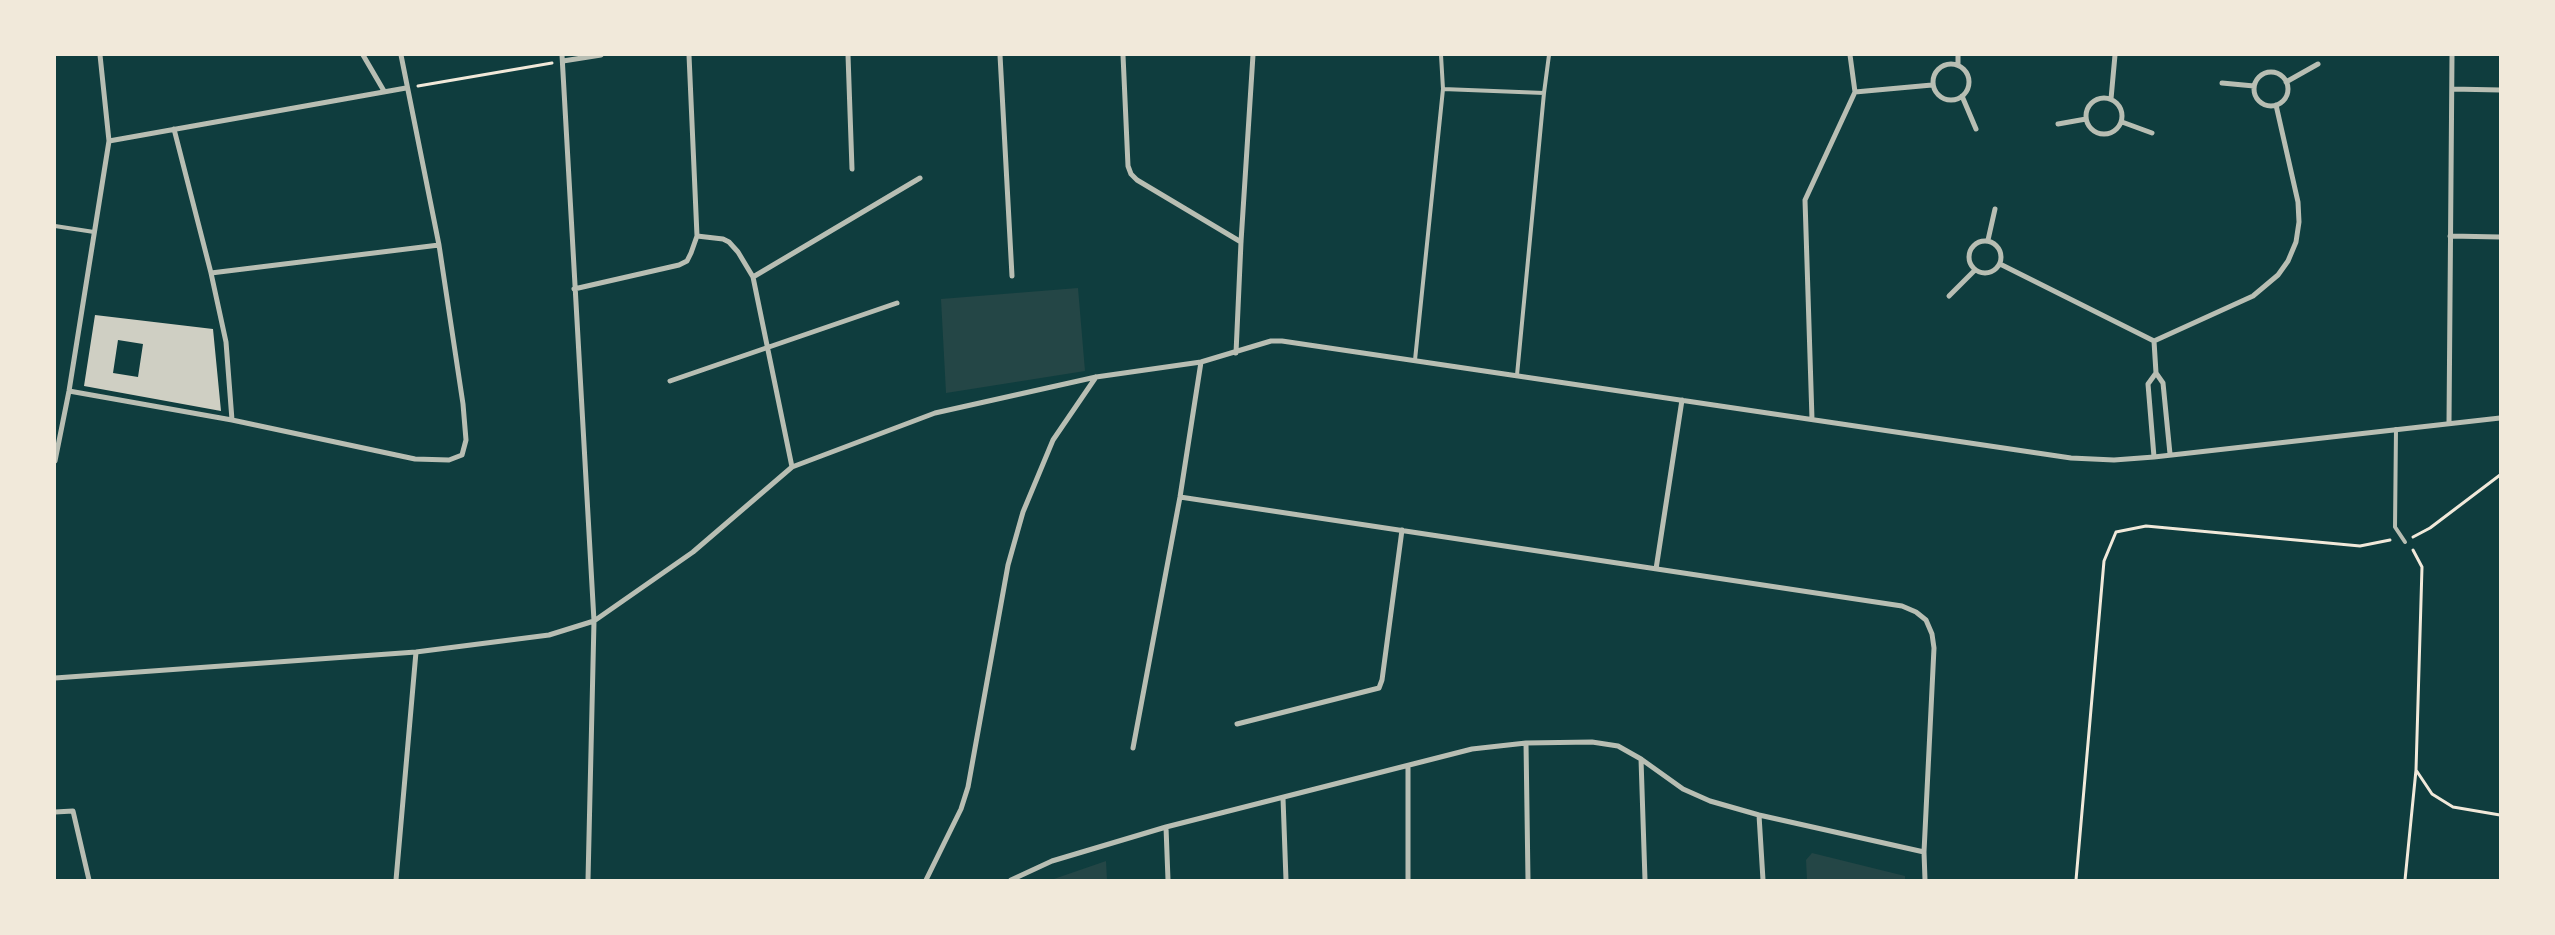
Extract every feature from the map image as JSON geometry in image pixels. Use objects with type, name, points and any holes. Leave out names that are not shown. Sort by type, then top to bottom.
[{"type":"street","points":[[55,462],[69,391],[109,141],[100,55]]},
{"type":"street","points":[[363,55],[384,91]]},
{"type":"street","points":[[69,391],[232,420],[415,459],[449,460],[457,458],[465,449],[466,429],[463,404],[438,245],[400,55]]},
{"type":"street","points":[[562,55],[594,621],[588,880]]},
{"type":"street","points":[[562,62],[601,55]]},
{"type":"street","points":[[574,289],[679,265],[687,261],[696,236],[689,55]]},
{"type":"street","points":[[848,55],[852,169]]},
{"type":"street","points":[[1000,55],[1012,276]]},
{"type":"street","points":[[1123,55],[1128,166],[1131,174],[1137,180],[1241,242]]},
{"type":"street","points":[[1236,353],[1241,242],[1254,55]]},
{"type":"street","points":[[1812,419],[1805,200],[1855,92],[1850,55]]},
{"type":"street","points":[[1958,55],[1958,64]]},
{"type":"street","points":[[2111,99],[2115,55]]},
{"type":"street","points":[[2448,423],[2452,55]]},
{"type":"street","points":[[1948,63],[1958,64],[1964,69],[1969,83],[1962,96],[1954,100],[1944,99],[1936,94],[1932,85],[1933,76],[1939,67],[1948,63]]},
{"type":"street","points":[[2286,82],[2318,64]]},
{"type":"street","points":[[2268,73],[2281,76],[2286,82],[2287,92],[2284,99],[2276,105],[2261,103],[2256,98],[2254,86],[2257,79],[2268,73]]},
{"type":"street","points":[[2222,83],[2254,86]]},
{"type":"street","points":[[1855,92],[1932,85]]},
{"type":"street","points":[[109,141],[406,88]]},
{"type":"street","points":[[2452,89],[2500,90]]},
{"type":"street","points":[[1962,96],[1976,129]]},
{"type":"street","points":[[2100,98],[2111,99],[2118,104],[2122,112],[2122,122],[2116,130],[2104,135],[2093,131],[2086,119],[2087,108],[2093,101],[2100,98]]},
{"type":"street","points":[[2154,341],[2253,296],[2278,275],[2288,261],[2296,242],[2299,222],[2298,202],[2276,105]]},
{"type":"street","points":[[2058,124],[2086,119]]},
{"type":"street","points":[[2122,122],[2152,133]]},
{"type":"street","points":[[174,129],[211,273],[226,342],[232,420]]},
{"type":"street","points":[[753,277],[920,178]]},
{"type":"street","points":[[1988,240],[1995,209]]},
{"type":"street","points":[[696,236],[723,239],[729,242],[743,258],[753,277],[792,466]]},
{"type":"street","points":[[2450,236],[2500,237]]},
{"type":"street","points":[[1982,240],[1988,240],[1999,248],[2001,254],[2000,264],[1987,273],[1975,270],[1968,259],[1971,247],[1982,240]]},
{"type":"street","points":[[211,273],[438,245]]},
{"type":"street","points":[[2000,264],[2154,341]]},
{"type":"street","points":[[1949,296],[1975,270]]},
{"type":"street","points":[[670,380],[897,303]]},
{"type":"street","points":[[55,678],[416,652],[549,635],[594,621],[693,552],[792,466],[935,413],[1096,378],[1201,362],[1271,342],[1282,341],[1415,360],[2071,458],[2114,460],[2154,457],[2500,418]]},
{"type":"street","points":[[2154,341],[2156,374],[2163,383],[2170,454]]},
{"type":"street","points":[[1134,748],[1180,497],[1201,362]]},
{"type":"street","points":[[2154,457],[2148,384],[2156,374]]},
{"type":"street","points":[[926,880],[961,808],[968,787],[1008,565],[1022,512],[1053,440],[1096,378]]},
{"type":"street","points":[[1656,569],[1682,400]]},
{"type":"street","points":[[55,426],[62,427]]},
{"type":"street","points":[[1180,497],[1902,606],[1916,612],[1926,620],[1932,634],[1934,648],[1924,852],[1925,880]]},
{"type":"street","points":[[1237,724],[1379,688],[1382,680],[1402,530]]},
{"type":"street","points":[[396,880],[416,652]]},
{"type":"street","points":[[1011,880],[1052,861],[1166,828],[1472,749],[1526,743],[1592,742],[1618,746],[1641,758],[1690,792],[1759,815],[1924,852]]},
{"type":"street","points":[[1526,743],[1528,880]]},
{"type":"street","points":[[1641,758],[1646,880]]},
{"type":"street","points":[[1408,766],[1408,880]]},
{"type":"street","points":[[1283,798],[1286,880]]},
{"type":"street","points":[[55,812],[73,811],[89,880]]},
{"type":"street","points":[[1759,815],[1763,880]]},
{"type":"street","points":[[1166,828],[1168,880]]},
{"type":"lane","points":[[1415,360],[1443,89],[1442,55]]},
{"type":"lane","points":[[1517,375],[1549,55]]},
{"type":"lane","points":[[1443,89],[1544,94]]},
{"type":"lane","points":[[55,226],[94,232]]},
{"type":"lane","points":[[2396,429],[2395,527],[2405,542]]},
{"type":"path","points":[[406,88],[562,62]]},
{"type":"path","points":[[2405,880],[2416,770],[2422,567],[2416,554],[2405,542],[2430,528],[2500,475]]},
{"type":"path","points":[[2076,880],[2104,561],[2116,532],[2146,526],[2360,546],[2400,537]]},
{"type":"path","points":[[2416,770],[2432,794],[2453,807],[2500,816]]},
{"type":"shaded area","points":[[1078,288],[1085,371],[946,393],[941,299]]},
{"type":"shaded area","points":[[1812,853],[1905,876],[1905,880],[1807,880],[1806,860]]},
{"type":"shaded area","points":[[1106,861],[1107,880],[1051,880]]},
{"type":"building","points":[[95,315],[213,329],[221,411],[84,386]],"holes":[[[118,340],[143,344],[138,377],[113,373]]]}]
